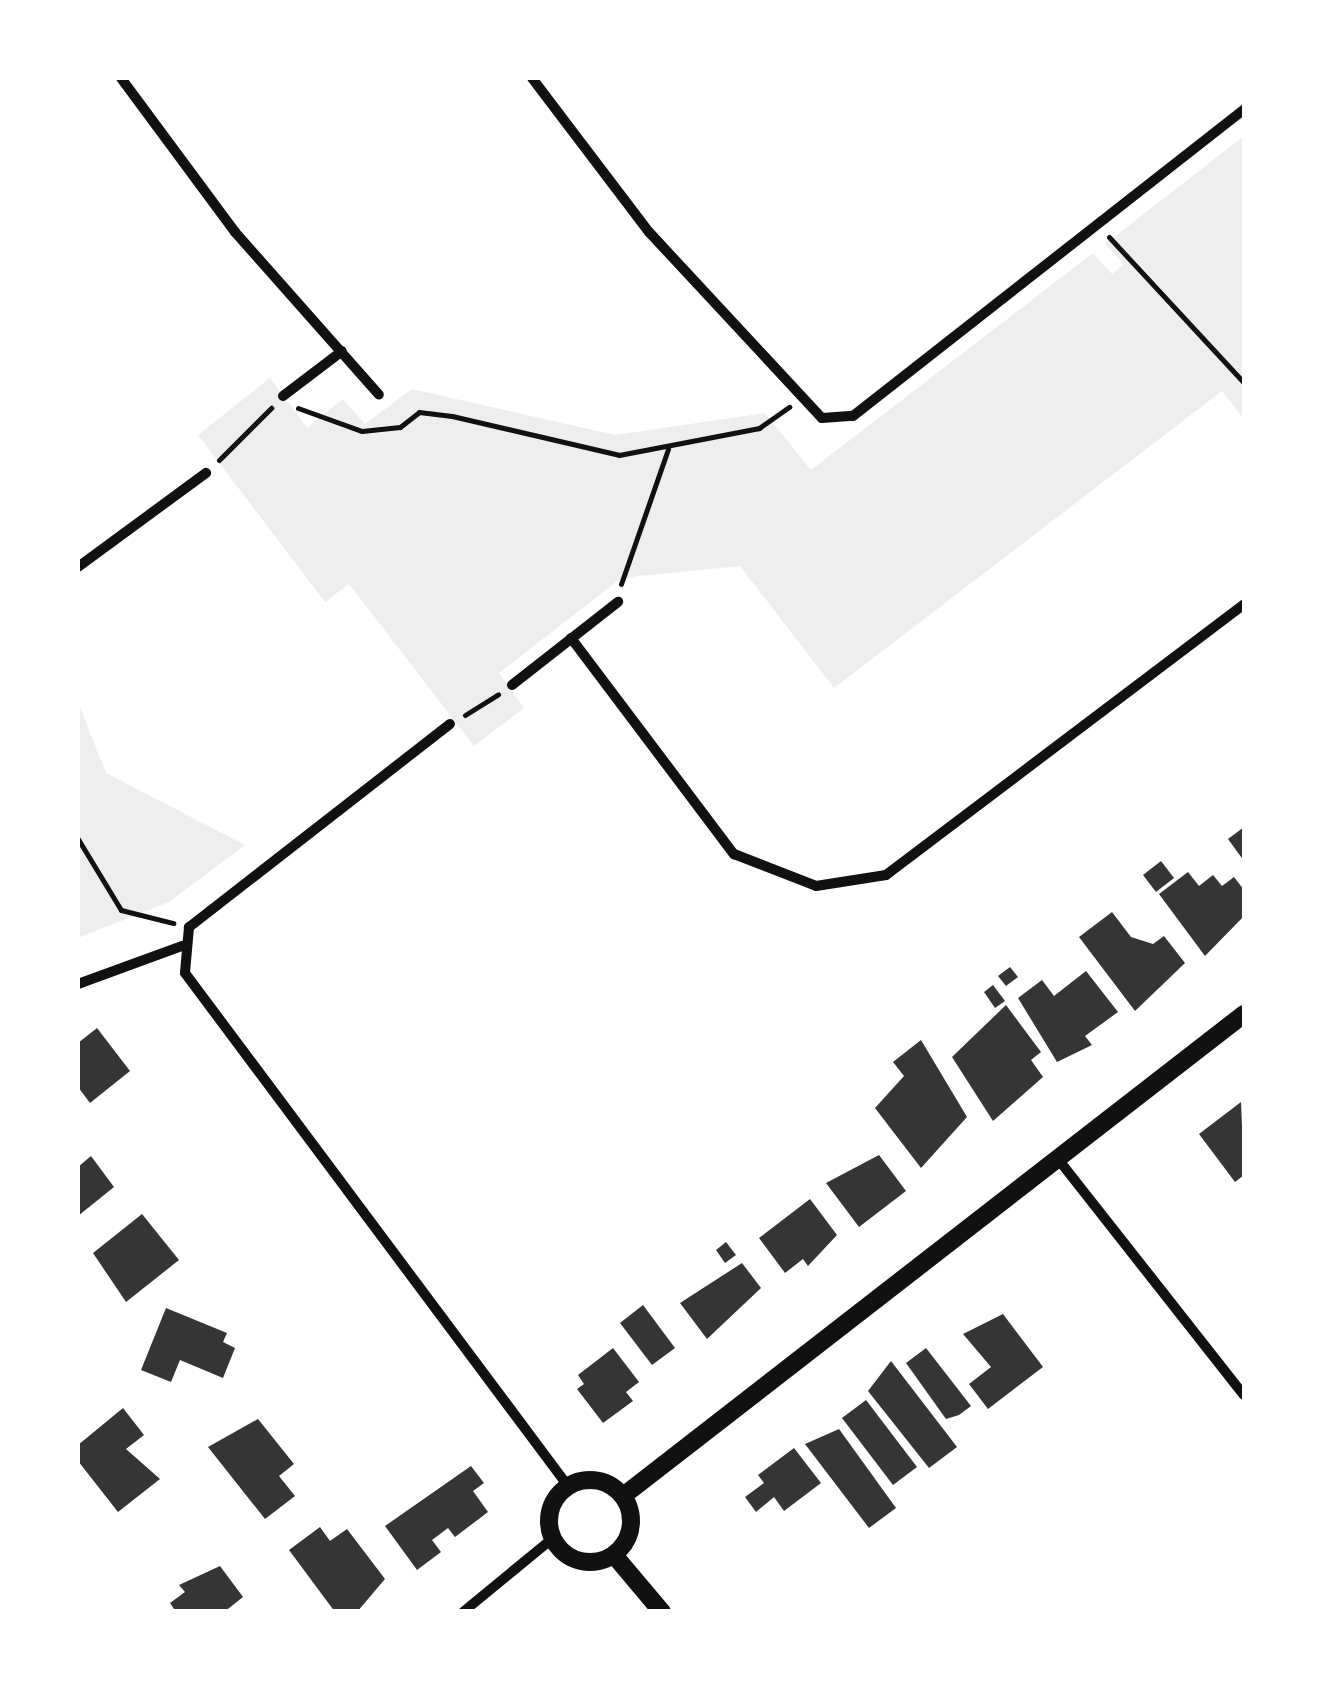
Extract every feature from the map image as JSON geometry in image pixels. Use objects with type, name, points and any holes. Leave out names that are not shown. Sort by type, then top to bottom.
[{"type":"street","points":[[121,78],[235,232],[380,394]]},
{"type":"street","points":[[532,78],[649,232],[712,292],[798,401],[822,418],[853,416],[1244,109]]},
{"type":"street","points":[[283,396],[342,351]]},
{"type":"street","points":[[78,567],[206,473]]},
{"type":"street","points":[[512,685],[618,602]]},
{"type":"street","points":[[571,638],[734,854],[816,886],[886,875],[1244,604]]},
{"type":"street","points":[[450,724],[189,927],[182,946],[185,973],[568,1486]]},
{"type":"street","points":[[78,984],[182,946]]},
{"type":"street","points":[[623,1496],[1244,1014]]},
{"type":"street","points":[[1058,1159],[1244,1395]]},
{"type":"street","points":[[552,1540],[552,1504],[568,1486],[592,1480],[623,1496],[631,1521],[614,1555]]},
{"type":"street","points":[[552,1540],[580,1562],[614,1555]]},
{"type":"street","points":[[462,1612],[552,1540]]},
{"type":"street","points":[[614,1555],[662,1612]]},
{"type":"path","points":[[1097,223],[1244,383]]},
{"type":"path","points":[[206,473],[283,396],[362,431],[400,426],[419,412],[580,451],[668,448],[758,428],[798,401]]},
{"type":"path","points":[[618,602],[668,448]]},
{"type":"path","points":[[450,724],[512,685]]},
{"type":"path","points":[[78,839],[121,910],[189,927]]},
{"type":"shaded area","points":[[1244,136],[1244,419],[1222,391],[834,688],[740,566],[620,579],[499,673],[524,708],[474,746],[349,584],[325,602],[198,435],[270,378],[307,428],[343,399],[365,424],[412,389],[615,435],[765,413],[811,470],[1093,253],[1112,274],[1124,264],[1105,244]]},
{"type":"shaded area","points":[[78,702],[106,773],[245,845],[169,902],[78,938]]},
{"type":"building","points":[[1244,827],[1244,861],[1228,839]]},
{"type":"building","points":[[1161,861],[1174,878],[1156,892],[1143,875]]},
{"type":"building","points":[[1188,872],[1199,886],[1213,875],[1222,886],[1234,877],[1244,890],[1244,916],[1205,956],[1159,894]]},
{"type":"building","points":[[1112,912],[1131,937],[1153,944],[1164,936],[1185,963],[1135,1011],[1079,937]]},
{"type":"building","points":[[1010,967],[1018,977],[1006,986],[998,976]]},
{"type":"building","points":[[1086,971],[1118,1012],[1085,1036],[1092,1045],[1057,1062],[1018,998],[1042,980],[1054,996]]},
{"type":"building","points":[[993,985],[1005,1001],[995,1008],[984,992]]},
{"type":"building","points":[[1006,1005],[1041,1052],[1031,1060],[1043,1077],[993,1121],[952,1057]]},
{"type":"building","points":[[97,1028],[130,1071],[90,1103],[78,1087],[78,1043]]},
{"type":"building","points":[[921,1040],[967,1117],[921,1168],[875,1108],[904,1076],[893,1062]]},
{"type":"building","points":[[1241,1102],[1244,1175],[1235,1182],[1199,1134]]},
{"type":"building","points":[[879,1155],[906,1191],[859,1227],[826,1183]]},
{"type":"building","points":[[91,1156],[114,1187],[78,1216],[78,1167]]},
{"type":"building","points":[[810,1199],[837,1235],[808,1266],[803,1259],[785,1273],[759,1238]]},
{"type":"building","points":[[142,1214],[179,1260],[126,1302],[93,1253]]},
{"type":"building","points":[[726,1242],[736,1255],[725,1263],[716,1250]]},
{"type":"building","points":[[742,1263],[761,1288],[707,1339],[680,1303]]},
{"type":"building","points":[[643,1305],[675,1348],[652,1365],[620,1323]]},
{"type":"building","points":[[166,1308],[227,1333],[223,1342],[235,1348],[223,1378],[180,1360],[171,1382],[141,1370]]},
{"type":"building","points":[[1003,1314],[1043,1367],[988,1409],[969,1384],[991,1367],[963,1334]]},
{"type":"building","points":[[613,1348],[639,1382],[626,1392],[633,1401],[603,1423],[577,1389],[584,1384],[578,1375]]},
{"type":"building","points":[[926,1348],[971,1406],[959,1415],[946,1419],[906,1363]]},
{"type":"building","points":[[891,1361],[957,1447],[929,1468],[868,1391]]},
{"type":"building","points":[[866,1400],[917,1467],[893,1485],[842,1418]]},
{"type":"building","points":[[123,1408],[144,1435],[126,1449],[160,1479],[118,1512],[78,1461],[78,1445]]},
{"type":"building","points":[[258,1419],[294,1464],[279,1476],[295,1496],[265,1519],[208,1447]]},
{"type":"building","points":[[839,1429],[896,1508],[869,1528],[805,1444]]},
{"type":"building","points":[[794,1448],[821,1483],[784,1511],[774,1497],[756,1512],[745,1497],[764,1483],[758,1475]]},
{"type":"building","points":[[471,1466],[484,1483],[473,1491],[488,1512],[455,1537],[448,1528],[432,1540],[441,1552],[417,1570],[385,1526]]},
{"type":"building","points":[[320,1527],[330,1541],[347,1529],[385,1579],[357,1612],[335,1612],[289,1550]]},
{"type":"building","points":[[220,1566],[243,1597],[224,1612],[176,1612],[170,1603],[185,1592],[179,1585]]}]
